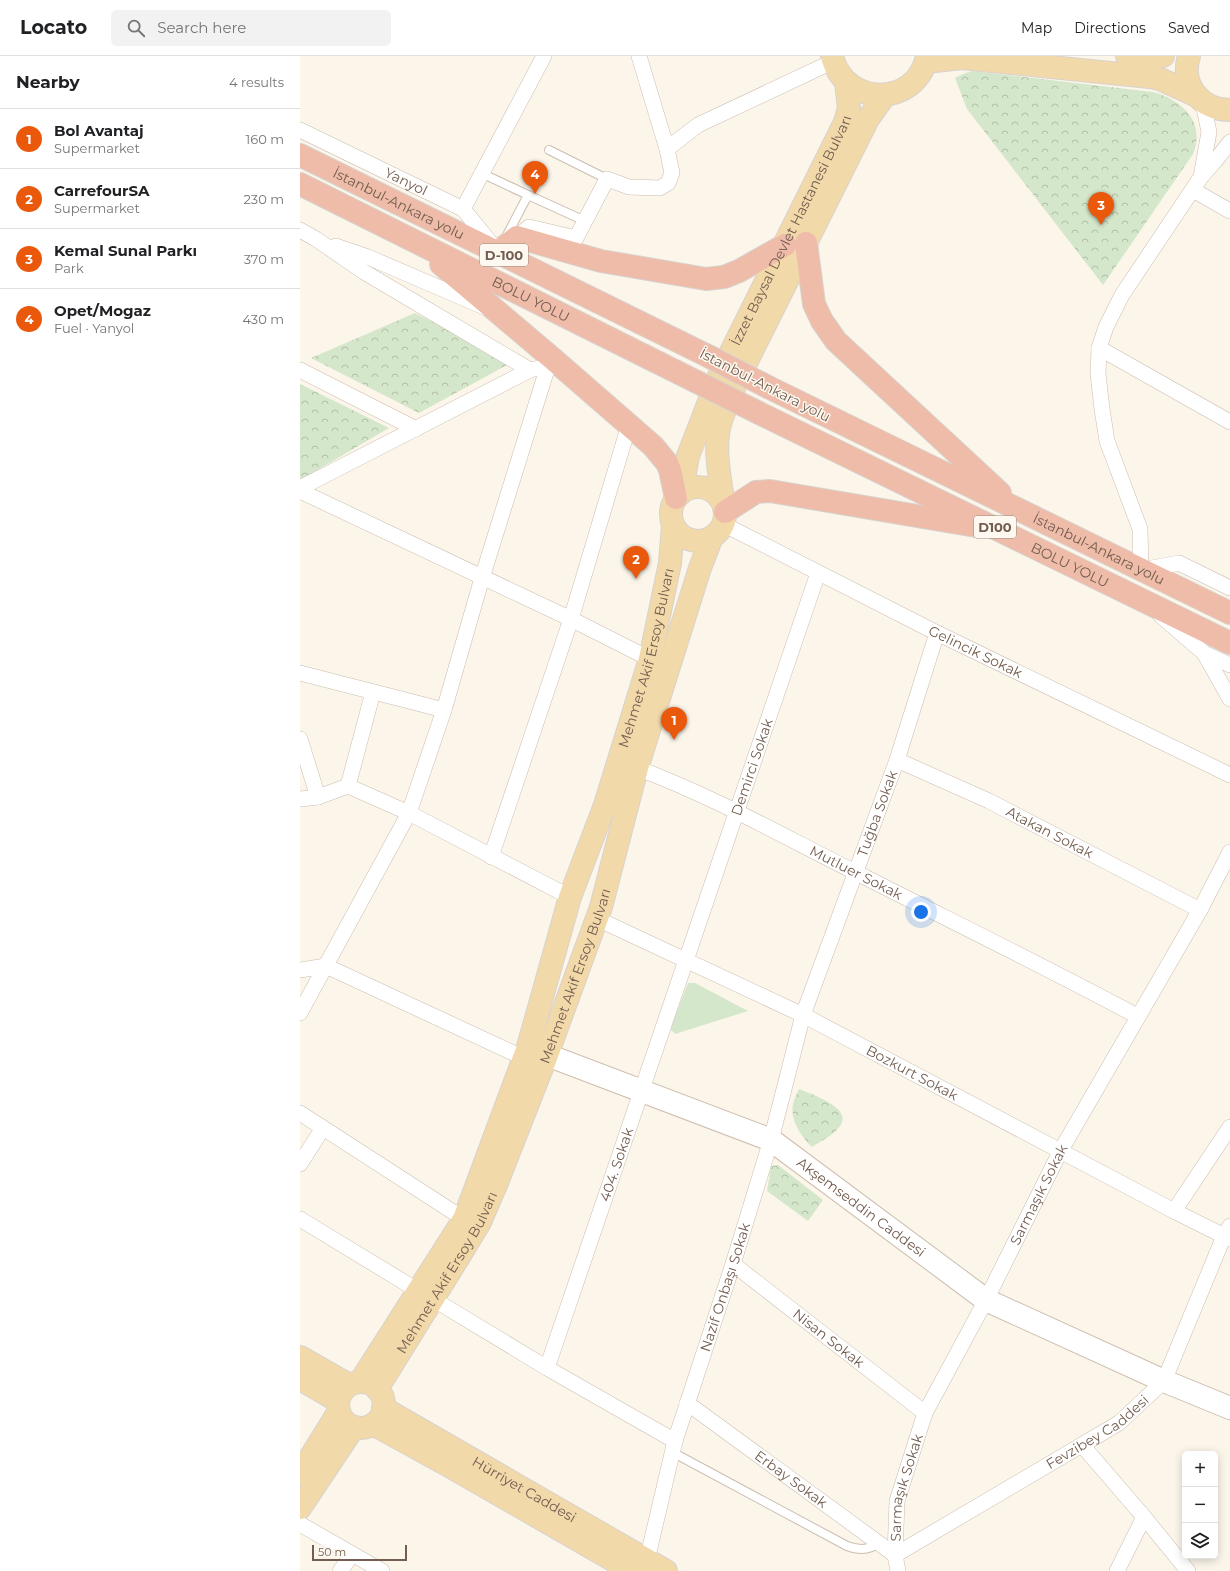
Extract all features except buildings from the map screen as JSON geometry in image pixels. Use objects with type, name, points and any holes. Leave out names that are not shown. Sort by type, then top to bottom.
[{"type":"highway","name":"İstanbul-Ankara yolu","points":[[300,155],[770,388],[1230,613]]},
{"type":"highway","name":"BOLU YOLU","points":[[300,184],[697,382]]},
{"type":"highway","points":[[498,252],[517,237],[601,261],[706,279],[724,277],[739,271],[785,245]]},
{"type":"highway","points":[[413,240],[502,315],[550,362],[653,446],[667,463],[678,495]]},
{"type":"highway","points":[[806,243],[814,304],[822,321],[836,341],[1018,510]]},
{"type":"highway","name":"İstanbul-Ankara yolu","points":[[697,382],[759,413]]},
{"type":"highway","name":"BOLU YOLU","points":[[759,413],[1230,643]]},
{"type":"highway","points":[[721,520],[756,492],[770,490],[1001,530]]},
{"type":"main road","points":[[1127,56],[1154,57]]},
{"type":"main road","points":[[1189,56],[1187,63],[1189,85],[1199,99]]},
{"type":"main road","points":[[833,59],[846,82],[864,93],[885,95],[896,92],[910,84],[921,72],[927,59],[962,58],[1150,77],[1160,79],[1214,108],[1230,110]]},
{"type":"main road","name":"İzzet Baysal Devlet Hastanesi Bulvarı","points":[[678,495],[688,456],[719,376],[785,245],[847,116],[849,108],[846,82]]},
{"type":"main road","name":"İzzet Baysal Devlet Hastanesi Bulvarı","points":[[721,520],[718,457],[720,424],[736,383],[868,119],[885,95]]},
{"type":"main road","points":[[693,487],[707,488],[718,496],[721,520],[702,541],[690,540],[680,535],[673,526],[670,517],[671,508],[678,495],[693,487]]},
{"type":"main road","name":"Mehmet Akif Ersoy Bulvarı","points":[[425,1295],[480,1222],[547,1055],[598,917],[637,768],[700,568],[721,520]]},
{"type":"main road","name":"Mehmet Akif Ersoy Bulvarı","points":[[300,1508],[359,1404],[425,1295],[464,1219],[524,1058],[570,897],[606,805],[650,659],[670,564],[673,526]]},
{"type":"main road","points":[[670,564],[683,561],[689,562],[700,568]]},
{"type":"main road","name":"Akşemseddin Caddesi","points":[[547,1055],[771,1140],[986,1300],[1164,1381],[1230,1408]]},
{"type":"main road","name":"Hürriyet Caddesi","points":[[300,1357],[359,1404]]},
{"type":"main road","name":"Hürriyet Caddesi","points":[[300,1379],[359,1404],[639,1566],[666,1571]]},
{"type":"main road","name":"Mehmet Akif Ersoy Bulvarı","points":[[300,1474],[359,1404]]},
{"type":"street","points":[[463,209],[481,172],[544,56]]},
{"type":"street","points":[[517,237],[529,227],[576,238],[607,179],[629,187],[660,188],[668,183],[672,173],[667,149],[639,56]]},
{"type":"street","points":[[667,149],[698,125],[833,59]]},
{"type":"street","points":[[1197,183],[1209,132],[1199,99]]},
{"type":"street","name":"Yanyol","points":[[300,130],[463,209],[498,252]]},
{"type":"street","points":[[1230,142],[1197,183],[1122,295],[1106,327],[1099,348],[1100,388],[1107,441],[1140,529],[1141,570],[1180,563],[1230,588]]},
{"type":"street","points":[[1197,183],[1230,211]]},
{"type":"street","points":[[300,190],[326,197]]},
{"type":"street","points":[[300,230],[316,239],[364,272],[530,370]]},
{"type":"street","points":[[316,239],[368,258],[502,315]]},
{"type":"street","points":[[1099,348],[1230,422]]},
{"type":"street","points":[[300,488],[530,370],[550,362]]},
{"type":"street","points":[[300,1013],[408,813],[444,710],[482,578],[550,362]]},
{"type":"street","points":[[300,370],[416,429]]},
{"type":"street","points":[[491,857],[570,619],[629,425]]},
{"type":"street","points":[[300,491],[570,619],[650,659]]},
{"type":"street","name":"Gelincik Sokak","points":[[721,520],[818,573],[936,633],[1230,775]]},
{"type":"street","name":"Demirci Sokak","points":[[686,962],[818,573]]},
{"type":"street","points":[[1144,601],[1204,653],[1230,665]]},
{"type":"street","name":"Tuğba Sokak","points":[[803,1015],[854,872],[870,834],[897,760],[936,633]]},
{"type":"street","points":[[1204,653],[1230,699]]},
{"type":"street","points":[[300,673],[444,710]]},
{"type":"street","points":[[348,786],[373,692]]},
{"type":"street","points":[[300,739],[318,797]]},
{"type":"street","name":"Atakan Sokak","points":[[897,760],[989,801],[1200,910]]},
{"type":"street","name":"Mutluer Sokak","points":[[637,768],[736,811],[1137,1016]]},
{"type":"street","points":[[300,799],[318,797],[348,786],[408,813],[570,897]]},
{"type":"street","name":"Sarmaşık Sokak","points":[[899,1566],[897,1501],[925,1413],[986,1300],[1060,1150],[1200,910],[1230,852]]},
{"type":"street","name":"Bozkurt Sokak","points":[[598,917],[604,922],[686,962],[803,1015],[1174,1211],[1228,1233]]},
{"type":"street","name":"404. Sokak","points":[[547,1368],[686,962]]},
{"type":"street","points":[[300,970],[326,966],[524,1058]]},
{"type":"street","name":"Nazif Onbaşı Sokak","points":[[639,1566],[687,1403],[733,1264],[771,1140],[803,1015]]},
{"type":"street","points":[[300,1113],[464,1219]]},
{"type":"street","points":[[1174,1211],[1230,1127]]},
{"type":"street","points":[[300,1164],[323,1128]]},
{"type":"street","points":[[300,1219],[674,1446]]},
{"type":"street","name":"Fevzibey Caddesi","points":[[899,1566],[1082,1445],[1119,1423],[1164,1381],[1228,1233]]},
{"type":"street","name":"Nisan Sokak","points":[[733,1264],[925,1413]]},
{"type":"street","name":"Erbay Sokak","points":[[687,1403],[878,1543],[899,1566]]},
{"type":"street","points":[[1082,1445],[1188,1571]]},
{"type":"street","points":[[1117,1571],[1144,1517]]},
{"type":"street","points":[[300,1524],[382,1571]]},
{"type":"street","points":[[340,1571],[352,1555]]},
{"type":"lane","points":[[549,150],[607,179]]},
{"type":"lane","points":[[481,172],[585,221]]},
{"type":"lane","points":[[498,252],[528,195]]},
{"type":"lane","points":[[674,1446],[847,1546],[864,1549],[878,1543]]},
{"type":"green space","points":[[972,71],[1153,92],[1164,96],[1182,107],[1194,122],[1196,142],[1193,154],[1103,285],[967,109],[955,78]]},
{"type":"green space","points":[[415,313],[507,360],[507,365],[419,413],[311,358]]},
{"type":"green space","points":[[300,384],[389,428],[302,479],[300,478]]},
{"type":"green space","points":[[688,983],[695,983],[748,1011],[675,1034],[671,1030],[672,1024]]},
{"type":"green space","points":[[799,1089],[829,1103],[841,1113],[843,1119],[840,1126],[834,1132],[812,1147],[800,1133],[793,1116],[793,1104]]},
{"type":"green space","points":[[778,1165],[823,1200],[808,1221],[767,1191],[771,1166]]},
{"type":"place","name":"Opet/Mogaz","points":[[535,194]]},
{"type":"place","name":"Kemal Sunal Parkı","points":[[1101,225]]},
{"type":"place","name":"CarrefourSA","points":[[636,579]]},
{"type":"place","name":"Bol Avantaj","points":[[674,740]]}]
